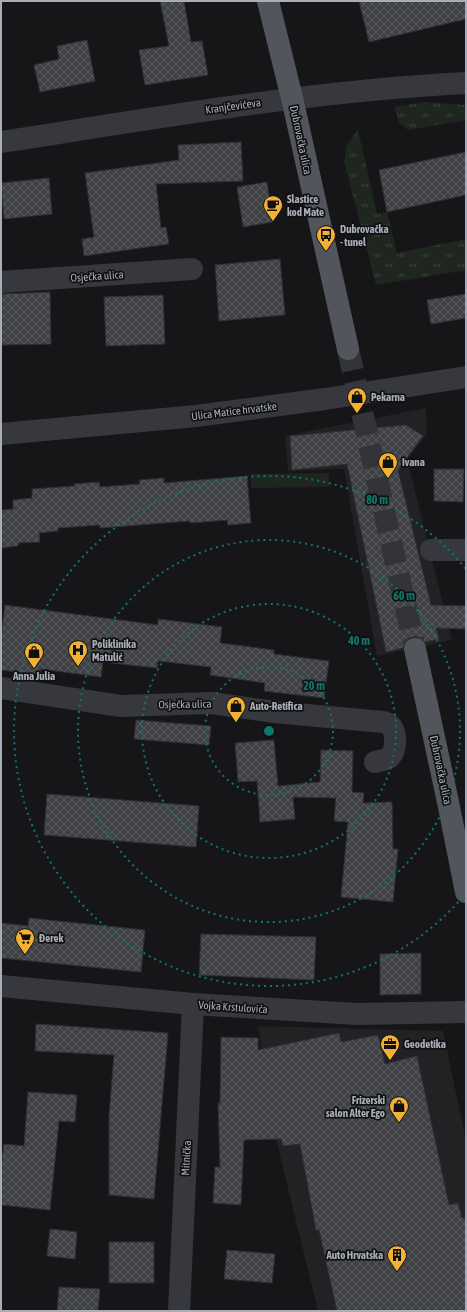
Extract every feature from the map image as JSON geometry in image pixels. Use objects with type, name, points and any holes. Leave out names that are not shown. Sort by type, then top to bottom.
[{"type":"main road","name":"Dubrovačka ulica","points":[[268,1],[292,98],[348,349]]},
{"type":"main road","name":"Dubrovačka ulica","points":[[415,649],[466,892]]},
{"type":"street","name":"Kranjčevićeva","points":[[1,142],[292,98],[355,91],[466,84]]},
{"type":"street","name":"Osječka ulica","points":[[1,282],[192,269]]},
{"type":"street","name":"Ulica Matice hrvatske","points":[[1,434],[196,416],[325,399],[466,377]]},
{"type":"street","points":[[431,550],[466,550]]},
{"type":"street","name":"Osječka ulica","points":[[1,688],[121,706],[211,703],[274,712],[376,721],[389,724],[393,731],[395,746],[393,753],[387,759],[375,762]]},
{"type":"street","name":"Vojka Krstulovića","points":[[1,986],[193,1004],[357,1014],[466,1012]]},
{"type":"street","name":"Mitnička","points":[[179,1311],[193,1004]]},
{"type":"shaded area","points":[[426,408],[427,434],[407,459],[452,640],[377,656],[344,469],[288,471],[285,436]]},
{"type":"shaded area","points":[[258,1026],[443,1031],[466,1141],[466,1311],[318,1311],[276,1139]]},
{"type":"green space","points":[[424,102],[466,105],[466,120],[408,130],[399,123],[394,107]]},
{"type":"green space","points":[[358,129],[377,214],[387,212],[397,253],[466,239],[466,270],[376,285],[344,161],[347,145]]},
{"type":"green space","points":[[329,473],[329,487],[251,488],[251,474]]},
{"type":"building","points":[[160,1],[184,1],[191,42],[202,41],[208,75],[145,85],[139,50],[169,46]]},
{"type":"building","points":[[359,1],[466,1],[466,19],[369,42]]},
{"type":"building","points":[[87,40],[95,81],[40,92],[34,65],[59,59],[57,46]]},
{"type":"building","points":[[241,142],[243,181],[156,184],[161,228],[166,227],[169,244],[84,256],[82,239],[94,237],[85,173],[179,160],[178,145]]},
{"type":"building","points":[[466,152],[466,195],[387,212],[379,170]]},
{"type":"building","points":[[49,178],[52,214],[4,219],[1,183]]},
{"type":"building","points":[[267,182],[273,222],[243,227],[237,187]]},
{"type":"building","points":[[280,259],[285,315],[219,321],[215,265]]},
{"type":"building","points":[[50,292],[51,344],[1,345],[1,294]]},
{"type":"building","points":[[466,294],[466,318],[431,324],[427,300]]},
{"type":"building","points":[[163,295],[165,344],[106,346],[104,297]]},
{"type":"building","points":[[406,425],[423,436],[398,470],[431,605],[466,606],[466,629],[436,628],[439,639],[425,642],[419,637],[412,637],[406,640],[403,648],[386,652],[347,464],[292,470],[290,436]]},
{"type":"building","points":[[434,469],[464,469],[463,502],[434,501]]},
{"type":"building","points":[[247,476],[251,523],[228,525],[227,520],[190,523],[190,521],[100,528],[100,525],[58,528],[58,531],[39,533],[40,542],[18,543],[18,546],[1,548],[1,510],[13,509],[13,500],[32,498],[32,489],[75,486],[74,484],[99,482],[100,487],[140,484],[139,480],[164,478],[164,483]]},
{"type":"building","points":[[5,605],[158,625],[158,619],[222,627],[220,643],[274,650],[274,654],[329,661],[324,698],[264,691],[265,683],[210,675],[211,667],[158,661],[157,668],[103,662],[101,677],[41,669],[40,675],[1,670],[1,637]]},
{"type":"building","points":[[136,720],[211,726],[209,745],[134,739]]},
{"type":"building","points":[[274,740],[278,786],[320,782],[321,750],[353,751],[352,792],[364,793],[363,803],[392,802],[393,849],[398,849],[393,902],[341,897],[348,822],[334,821],[336,798],[293,797],[295,819],[260,822],[257,781],[238,782],[235,743]]},
{"type":"building","points":[[47,794],[199,806],[196,847],[44,835]]},
{"type":"building","points":[[29,918],[145,930],[141,972],[1,958],[1,923],[28,926]]},
{"type":"building","points":[[201,934],[316,937],[314,980],[199,975]]},
{"type":"building","points":[[421,953],[421,994],[380,995],[380,954]]},
{"type":"building","points":[[36,1024],[168,1033],[154,1199],[109,1195],[109,1116],[114,1055],[35,1051]]},
{"type":"building","points":[[339,1033],[341,1042],[378,1035],[385,1064],[417,1056],[449,1205],[458,1203],[462,1218],[466,1218],[466,1311],[337,1311],[319,1230],[316,1230],[300,1144],[283,1146],[281,1139],[244,1140],[241,1205],[213,1203],[215,1167],[220,1167],[218,1103],[220,1103],[221,1037],[258,1038],[258,1050]]},
{"type":"building","points":[[28,1092],[77,1095],[75,1122],[59,1121],[50,1210],[1,1205],[1,1168],[4,1144],[24,1146]]},
{"type":"building","points":[[50,1229],[77,1232],[75,1259],[47,1256]]},
{"type":"building","points":[[109,1242],[154,1242],[154,1283],[109,1283]]},
{"type":"building","points":[[227,1250],[275,1254],[272,1283],[224,1279]]},
{"type":"building","points":[[59,1287],[100,1289],[98,1311],[57,1311]]},
{"type":"tunnel","points":[[348,349],[415,649]]},
{"type":"place","name":"Slastice kod Mate","points":[[273,222]]},
{"type":"place","name":"Dubrovačka - tunel","points":[[326,252]]},
{"type":"place","name":"Pekarna","points":[[357,414]]},
{"type":"place","name":"Ivana","points":[[388,479]]},
{"type":"place","name":"Poliklinika Matulić","points":[[78,667]]},
{"type":"place","name":"Anna Julia","points":[[34,669]]},
{"type":"place","name":"Auto-Retifica","points":[[236,723]]},
{"type":"place","name":"Đerek","points":[[25,955]]},
{"type":"place","name":"Geodetika","points":[[390,1061]]},
{"type":"place","name":"Frizerski salon Alter Ego","points":[[399,1123]]},
{"type":"place","name":"Auto Hrvatska","points":[[397,1272]]}]
